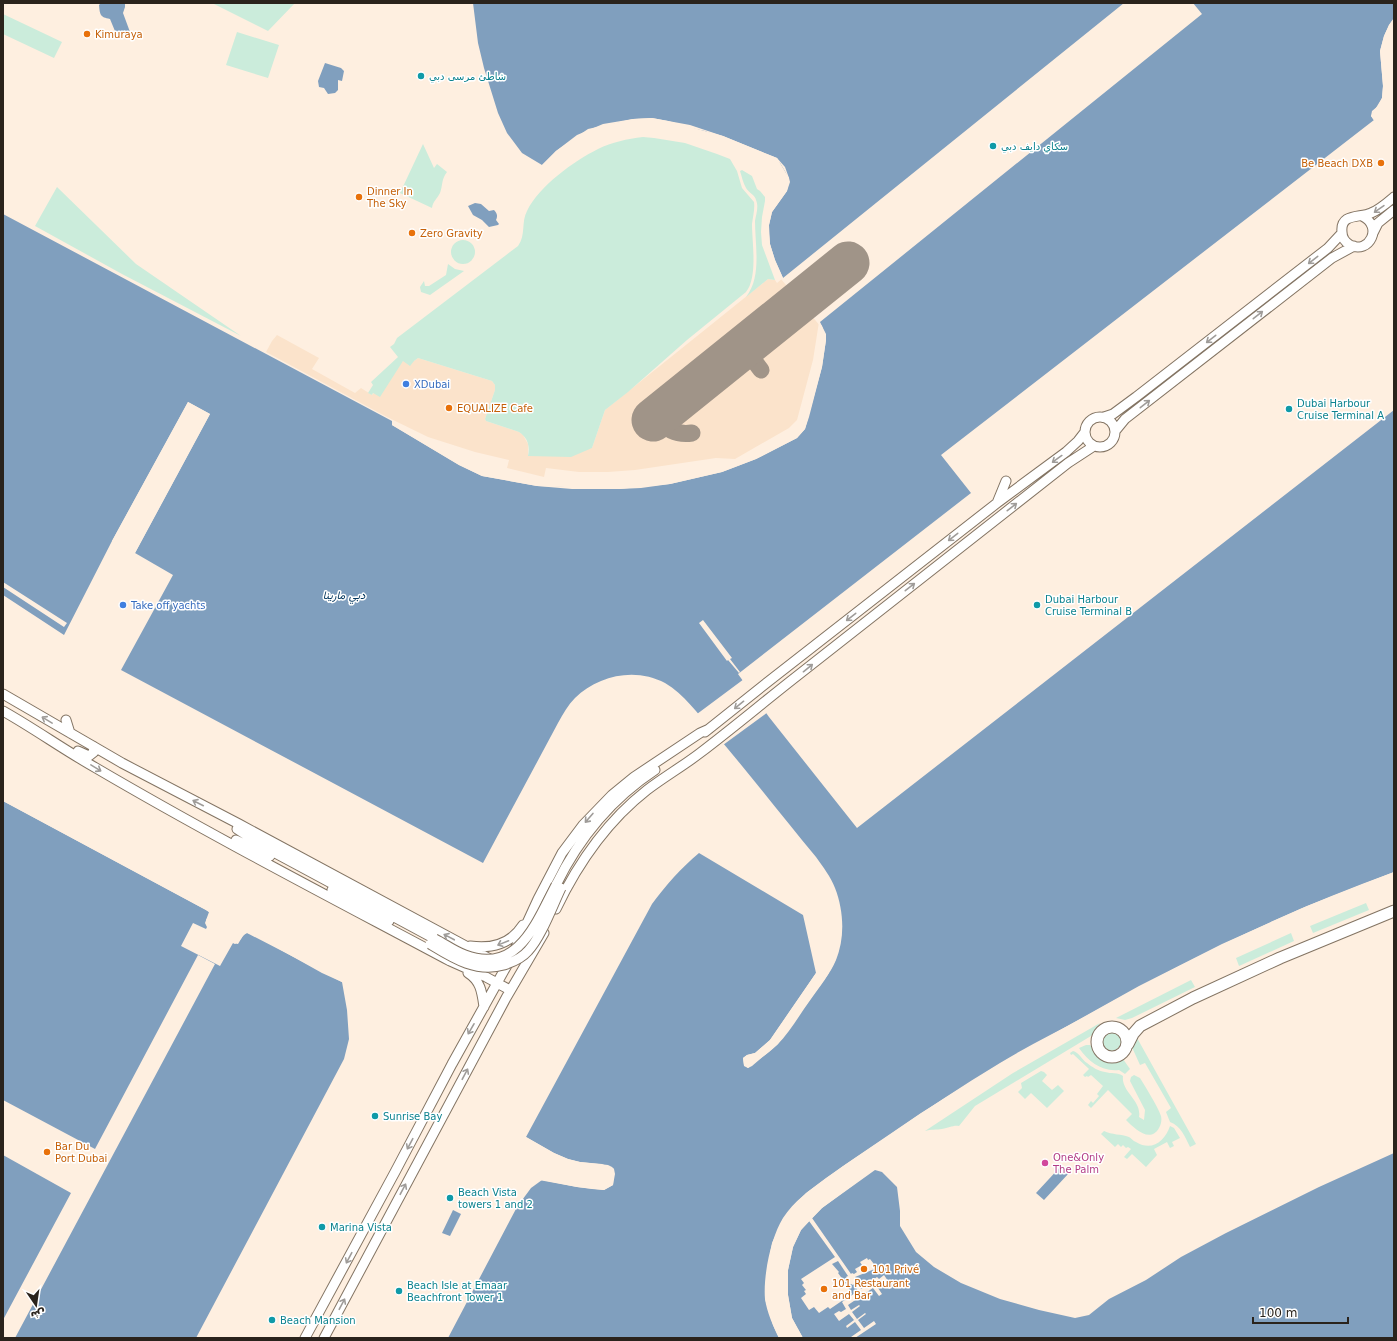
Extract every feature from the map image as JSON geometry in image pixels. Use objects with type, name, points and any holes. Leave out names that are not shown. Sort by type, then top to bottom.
[{"type":"main road","points":[[1145,1022],[1118,1028],[1108,1027],[1100,1032],[1096,1041],[1099,1051],[1107,1057],[1117,1057],[1124,1052],[1136,1029],[1145,1022],[1211,989],[1280,958],[1394,911]]},
{"type":"main road","points":[[1118,1028],[1125,1034],[1128,1044]]},
{"type":"street","points":[[1362,216],[1374,212],[1394,197]]},
{"type":"street","points":[[1085,432],[1087,440],[1094,446],[1102,447],[1109,445],[1114,439],[1116,430],[1125,419],[1327,261],[1354,246],[1364,245],[1369,242],[1378,223],[1394,210]]},
{"type":"street","points":[[1354,246],[1344,240],[1342,233],[1343,226],[1347,219],[1356,215],[1366,218],[1372,224],[1373,233]]},
{"type":"street","points":[[558,887],[566,865],[594,824],[613,803],[639,781],[677,755],[769,681],[997,503],[1066,452],[1078,441],[1085,432],[1087,424],[1092,419],[1104,417],[1118,411],[1149,388],[1324,252],[1342,233]]},
{"type":"street","points":[[1104,417],[1112,421],[1116,430]]},
{"type":"street","points":[[324,1338],[510,990],[541,940],[574,873],[602,834],[637,798],[693,758],[1068,463],[1094,446]]},
{"type":"street","points":[[997,503],[1006,481]]},
{"type":"street","points":[[973,522],[978,528],[977,534]]},
{"type":"street","points":[[3,694],[70,734],[128,766],[463,944],[520,976]]},
{"type":"street","points":[[3,711],[28,725],[95,768],[223,842],[450,961],[510,990]]},
{"type":"street","points":[[66,720],[70,734]]},
{"type":"street","points":[[28,725],[40,726],[87,756],[93,754],[94,746]]},
{"type":"street","points":[[305,1338],[452,1064],[517,948],[544,886],[562,853],[579,830],[600,806],[634,777],[700,733],[709,729]]},
{"type":"street","points":[[223,842],[236,840],[264,853],[432,941],[458,952],[478,958],[493,958],[509,954],[531,933],[558,887],[586,845],[608,818],[621,805],[654,777],[706,742],[718,738]]},
{"type":"street","points":[[222,815],[225,822],[257,842],[432,941]]},
{"type":"street","points":[[236,815],[239,824]]},
{"type":"street","points":[[328,873],[342,871]]},
{"type":"street","points":[[463,944],[488,947],[503,943],[514,936],[531,916]]},
{"type":"street","points":[[361,921],[373,920]]},
{"type":"street","points":[[450,961],[455,966],[477,980],[481,988],[484,1007]]},
{"type":"street","points":[[390,1182],[393,1186],[381,1206],[381,1210],[385,1212],[394,1206]]},
{"type":"shaded area","points":[[783,278],[819,322],[813,360],[797,420],[789,428],[735,459],[716,458],[635,470],[608,472],[579,472],[546,468],[544,477],[507,468],[509,460],[475,452],[428,437],[387,417],[266,352],[277,335],[319,358],[312,369],[355,393],[361,388],[372,395],[403,361],[414,361],[418,358],[492,381],[495,385],[495,390],[485,419],[486,421],[519,432],[523,435],[528,444],[528,456],[592,448],[605,410],[768,279],[775,280],[777,283]]},
{"type":"green space","points":[[212,3],[295,3],[268,31]]},
{"type":"green space","points":[[3,14],[62,42],[54,58],[3,34]]},
{"type":"green space","points":[[237,32],[279,45],[268,78],[226,65]]},
{"type":"green space","points":[[643,137],[685,143],[730,159],[737,171],[742,188],[754,202],[752,224],[754,259],[752,278],[750,286],[746,292],[605,410],[592,448],[571,457],[528,456],[528,442],[522,434],[486,421],[485,419],[495,390],[495,385],[492,381],[418,358],[410,366],[403,361],[380,397],[373,393],[372,395],[368,393],[373,385],[371,382],[398,357],[390,347],[394,344],[397,338],[518,246],[522,237],[525,215],[540,192],[548,184],[578,160],[598,149],[620,141]]},
{"type":"green space","points":[[423,144],[434,168],[437,164],[447,172],[443,180],[440,193],[432,208],[400,193]]},
{"type":"green space","points":[[742,170],[752,176],[757,189],[765,197],[761,232],[762,245],[775,280],[768,279],[746,297],[751,289],[756,270],[755,221],[757,205],[755,198],[747,190],[744,184],[740,171]]},
{"type":"green space","points":[[57,187],[136,264],[241,336],[122,274],[35,226]]},
{"type":"green space","points":[[463,240],[468,241],[474,247],[474,257],[468,263],[463,264],[458,263],[452,257],[451,252],[452,247],[458,241]]},
{"type":"green space","points":[[448,264],[455,269],[464,271],[430,295],[421,292],[420,287],[424,281],[425,286],[429,286],[446,275]]},
{"type":"green space","points":[[1366,903],[1369,910],[1313,933],[1310,926]]},
{"type":"green space","points":[[1291,933],[1294,941],[1239,966],[1236,958]]},
{"type":"green space","points":[[1191,980],[1195,987],[1132,1018],[1125,1020],[1116,1018]]},
{"type":"green space","points":[[1100,1023],[1091,1036],[975,1106],[959,1126],[925,1131],[1013,1073]]},
{"type":"green space","points":[[1111,1031],[1118,1034],[1121,1041],[1118,1048],[1111,1051],[1104,1048],[1101,1041],[1104,1034]]},
{"type":"green space","points":[[1136,1036],[1196,1144],[1190,1147],[1180,1129],[1170,1122],[1166,1112],[1171,1108],[1145,1063],[1140,1065],[1131,1045]]},
{"type":"green space","points":[[1090,1045],[1102,1058],[1108,1060],[1123,1059],[1130,1069],[1125,1074],[1119,1070],[1102,1068],[1096,1065],[1087,1058],[1079,1048]]},
{"type":"green space","points":[[1073,1051],[1095,1069],[1123,1076],[1125,1087],[1135,1101],[1139,1111],[1139,1117],[1144,1120],[1145,1110],[1130,1081],[1131,1077],[1134,1075],[1140,1078],[1161,1116],[1159,1128],[1155,1133],[1147,1135],[1133,1127],[1126,1120],[1132,1114],[1108,1090],[1091,1108],[1088,1105],[1091,1101],[1093,1103],[1099,1096],[1097,1094],[1103,1086],[1091,1075],[1085,1077],[1083,1075],[1089,1069],[1073,1054],[1071,1055],[1070,1053]]},
{"type":"green space","points":[[1041,1071],[1047,1075],[1042,1081],[1052,1090],[1058,1085],[1064,1091],[1047,1108],[1031,1093],[1025,1099],[1018,1092],[1022,1088],[1021,1083]]},
{"type":"green space","points":[[1170,1126],[1174,1128],[1180,1138],[1172,1142],[1174,1146],[1170,1148],[1167,1142],[1154,1149],[1157,1155],[1146,1167],[1132,1154],[1127,1159],[1124,1157],[1131,1149],[1128,1147],[1126,1148],[1123,1145],[1121,1147],[1118,1144],[1115,1147],[1101,1134],[1104,1131],[1123,1135],[1147,1146],[1161,1140],[1165,1136]]},
{"type":"water","points":[[101,3],[125,3],[123,13],[130,32],[117,36],[110,19],[102,16],[100,13],[99,5]]},
{"type":"water","name":"دبي مارينا","points":[[473,3],[1394,3],[1394,18],[1384,36],[1380,51],[1383,86],[1382,98],[1371,116],[1374,120],[941,455],[971,493],[738,674],[769,717],[857,828],[1394,410],[1394,872],[1276,919],[1238,937],[1162,975],[1032,1045],[1000,1063],[943,1099],[814,1187],[797,1201],[783,1218],[775,1235],[769,1257],[765,1279],[765,1299],[770,1319],[779,1338],[448,1338],[517,1207],[531,1188],[542,1180],[577,1187],[604,1190],[613,1185],[614,1169],[602,1164],[580,1162],[568,1159],[526,1137],[652,904],[668,883],[686,865],[699,853],[803,915],[816,973],[770,1040],[755,1053],[747,1055],[743,1058],[744,1065],[748,1068],[782,1040],[825,980],[839,952],[842,934],[842,915],[838,897],[829,876],[816,857],[685,698],[665,683],[642,675],[618,676],[606,679],[584,690],[572,701],[562,716],[483,863],[121,670],[173,575],[135,553],[210,414],[188,402],[112,541],[64,635],[3,595],[3,214],[392,421],[392,425],[459,465],[482,476],[537,486],[619,489],[670,484],[722,472],[756,459],[797,438],[805,429],[822,367],[826,340],[822,326],[783,278],[770,244],[769,225],[772,212],[787,191],[789,178],[777,158],[723,136],[652,118],[633,119],[588,129],[556,151],[542,165],[522,153],[507,133],[498,113],[478,43]]},
{"type":"water","points":[[325,63],[341,68],[344,71],[342,81],[338,80],[338,90],[335,93],[328,94],[324,88],[319,87],[318,81]]},
{"type":"water","points":[[475,203],[481,204],[489,211],[494,210],[497,215],[496,220],[499,224],[489,227],[482,220],[473,215],[468,206]]},
{"type":"water","points":[[3,801],[209,912],[206,920],[206,929],[193,923],[181,946],[220,966],[233,943],[237,943],[247,933],[342,982],[347,1010],[349,1039],[344,1059],[196,1338],[3,1338]]},
{"type":"water","points":[[1394,1153],[1394,1338],[803,1338],[792,1318],[788,1295],[788,1270],[793,1247],[801,1230],[822,1208],[875,1170],[882,1172],[897,1187],[900,1226],[916,1252],[934,1267],[961,1283],[1000,1299],[1075,1318],[1089,1315],[1109,1299],[1146,1280],[1181,1257],[1226,1233],[1319,1187]]},
{"type":"water","points":[[1061,1166],[1069,1173],[1044,1200],[1036,1193]]},
{"type":"water","points":[[453,1210],[461,1214],[450,1236],[442,1233]]},
{"type":"pier","points":[[1124,3],[1193,3],[1202,14],[820,322],[826,334],[822,367],[805,429],[797,438],[756,459],[722,472],[670,484],[641,488],[572,489],[537,486],[482,476],[459,465],[392,425],[392,421],[394,424],[460,463],[483,474],[537,485],[572,487],[641,486],[669,482],[722,470],[756,457],[796,437],[803,428],[807,416],[820,366],[824,340],[821,327],[781,279],[768,245],[767,225],[770,212],[785,190],[788,182],[786,173],[780,163],[705,131],[652,120],[617,123],[589,131],[578,137],[543,166],[541,166],[556,151],[577,135],[603,124],[633,119],[652,118],[690,125],[723,136],[777,158],[785,167],[790,182],[787,191],[772,212],[769,225],[769,234],[770,244],[775,260],[783,278]]},
{"type":"pier","points":[[1394,18],[1394,22],[1385,36],[1382,52],[1385,86],[1384,99],[1374,112],[1373,115],[1375,122],[1371,116],[1372,111],[1378,106],[1382,98],[1383,86],[1380,51],[1384,36]]},
{"type":"pier","points":[[188,402],[210,414],[135,553],[133,552],[207,415],[189,405],[114,542],[112,541]]},
{"type":"pier","points":[[3,582],[67,623],[64,627],[3,587]]},
{"type":"pier","points":[[703,620],[732,658],[730,659],[740,672],[739,673],[728,660],[727,661],[699,623]]},
{"type":"pier","points":[[744,679],[768,712],[723,745],[697,714]]},
{"type":"pier","points":[[3,799],[207,908],[211,915],[207,927],[205,923],[209,912],[206,910],[3,801]]},
{"type":"pier","points":[[1394,872],[1394,874],[1307,908],[1223,946],[1140,988],[1002,1065],[922,1115],[807,1195],[795,1206],[785,1220],[773,1243],[767,1298],[774,1324],[781,1338],[779,1338],[773,1325],[765,1299],[767,1271],[772,1243],[783,1219],[806,1193],[921,1113],[1001,1063],[1139,986],[1222,944],[1307,906]]},
{"type":"pier","points":[[247,931],[253,932],[342,980],[344,983],[322,973],[252,934],[244,934],[238,944],[233,943],[234,941],[237,942],[242,933]]},
{"type":"pier","points":[[198,955],[215,964],[15,1338],[3,1338],[3,1320],[71,1193],[3,1155],[3,1100],[95,1149]]},
{"type":"pier","points":[[816,973],[818,974],[772,1041],[756,1054],[748,1056],[745,1059],[748,1066],[776,1043],[826,974],[829,973],[778,1044],[752,1066],[748,1068],[744,1066],[743,1058],[747,1055],[755,1053],[770,1040]]},
{"type":"pier","points":[[526,1137],[568,1159],[608,1165],[612,1167],[615,1174],[613,1185],[604,1190],[539,1180],[542,1178],[577,1185],[604,1188],[611,1184],[613,1174],[612,1170],[607,1167],[580,1164],[567,1160],[553,1154],[525,1138]]},
{"type":"pier","points":[[873,1168],[876,1168],[822,1208],[812,1218],[851,1274],[857,1272],[855,1269],[862,1265],[860,1262],[867,1258],[868,1260],[870,1259],[877,1268],[855,1277],[861,1289],[877,1277],[879,1279],[884,1275],[892,1287],[889,1289],[883,1280],[876,1285],[882,1294],[879,1296],[873,1288],[848,1305],[851,1310],[859,1305],[860,1306],[852,1312],[857,1319],[865,1313],[866,1314],[858,1320],[864,1328],[874,1321],[876,1324],[855,1338],[851,1337],[861,1330],[855,1322],[847,1328],[846,1326],[854,1320],[849,1314],[839,1321],[834,1314],[846,1309],[842,1302],[858,1291],[854,1284],[851,1284],[848,1287],[852,1294],[830,1309],[828,1307],[819,1313],[814,1307],[809,1310],[801,1298],[806,1294],[804,1291],[806,1290],[802,1285],[804,1283],[801,1279],[835,1257],[809,1221],[801,1230],[793,1247],[788,1270],[788,1295],[792,1318],[803,1338],[800,1338],[790,1318],[786,1295],[786,1270],[791,1247],[799,1229],[820,1207]],"holes":[[[838,1261],[848,1276],[846,1277],[849,1281],[846,1284],[832,1264]]]},
{"type":"taxiway","points":[[752,340],[748,345],[749,354],[761,370]]},
{"type":"taxiway","points":[[676,402],[659,410],[657,416],[662,421],[666,422],[671,420],[679,409],[687,393]]},
{"type":"taxiway","points":[[662,414],[662,419],[667,428],[676,432],[692,433]]},
{"type":"runway","points":[[653,420],[848,263]]},
{"type":"place","name":"Kimuraya","points":[[87,34]]},
{"type":"place","name":"شاطئ مرسى دبي","points":[[421,76]]},
{"type":"place","name":"سكاي دايف دبي","points":[[993,146]]},
{"type":"place","name":"Be Beach DXB","points":[[1381,163]]},
{"type":"place","name":"Dinner In The Sky","points":[[359,197]]},
{"type":"place","name":"Zero Gravity","points":[[412,233]]},
{"type":"place","name":"XDubai","points":[[406,384]]},
{"type":"place","name":"EQUALIZE Cafe","points":[[449,408]]},
{"type":"place","name":"Dubai Harbour Cruise Terminal A","points":[[1289,409]]},
{"type":"place","name":"Take off yachts","points":[[123,605]]},
{"type":"place","name":"Dubai Harbour Cruise Terminal B","points":[[1037,605]]},
{"type":"place","name":"Sunrise Bay","points":[[375,1116]]},
{"type":"place","name":"Bar Du Port Dubai","points":[[47,1152]]},
{"type":"place","name":"One&Only The Palm","points":[[1045,1163]]},
{"type":"place","name":"Beach Vista towers 1 and 2","points":[[450,1198]]},
{"type":"place","name":"Marina Vista","points":[[322,1227]]},
{"type":"place","name":"101 Privé","points":[[864,1269]]},
{"type":"place","name":"101 Restaurant and Bar","points":[[824,1289]]},
{"type":"place","name":"Beach Isle at Emaar Beachfront Tower 1","points":[[399,1291]]},
{"type":"place","name":"Beach Mansion","points":[[272,1320]]}]
